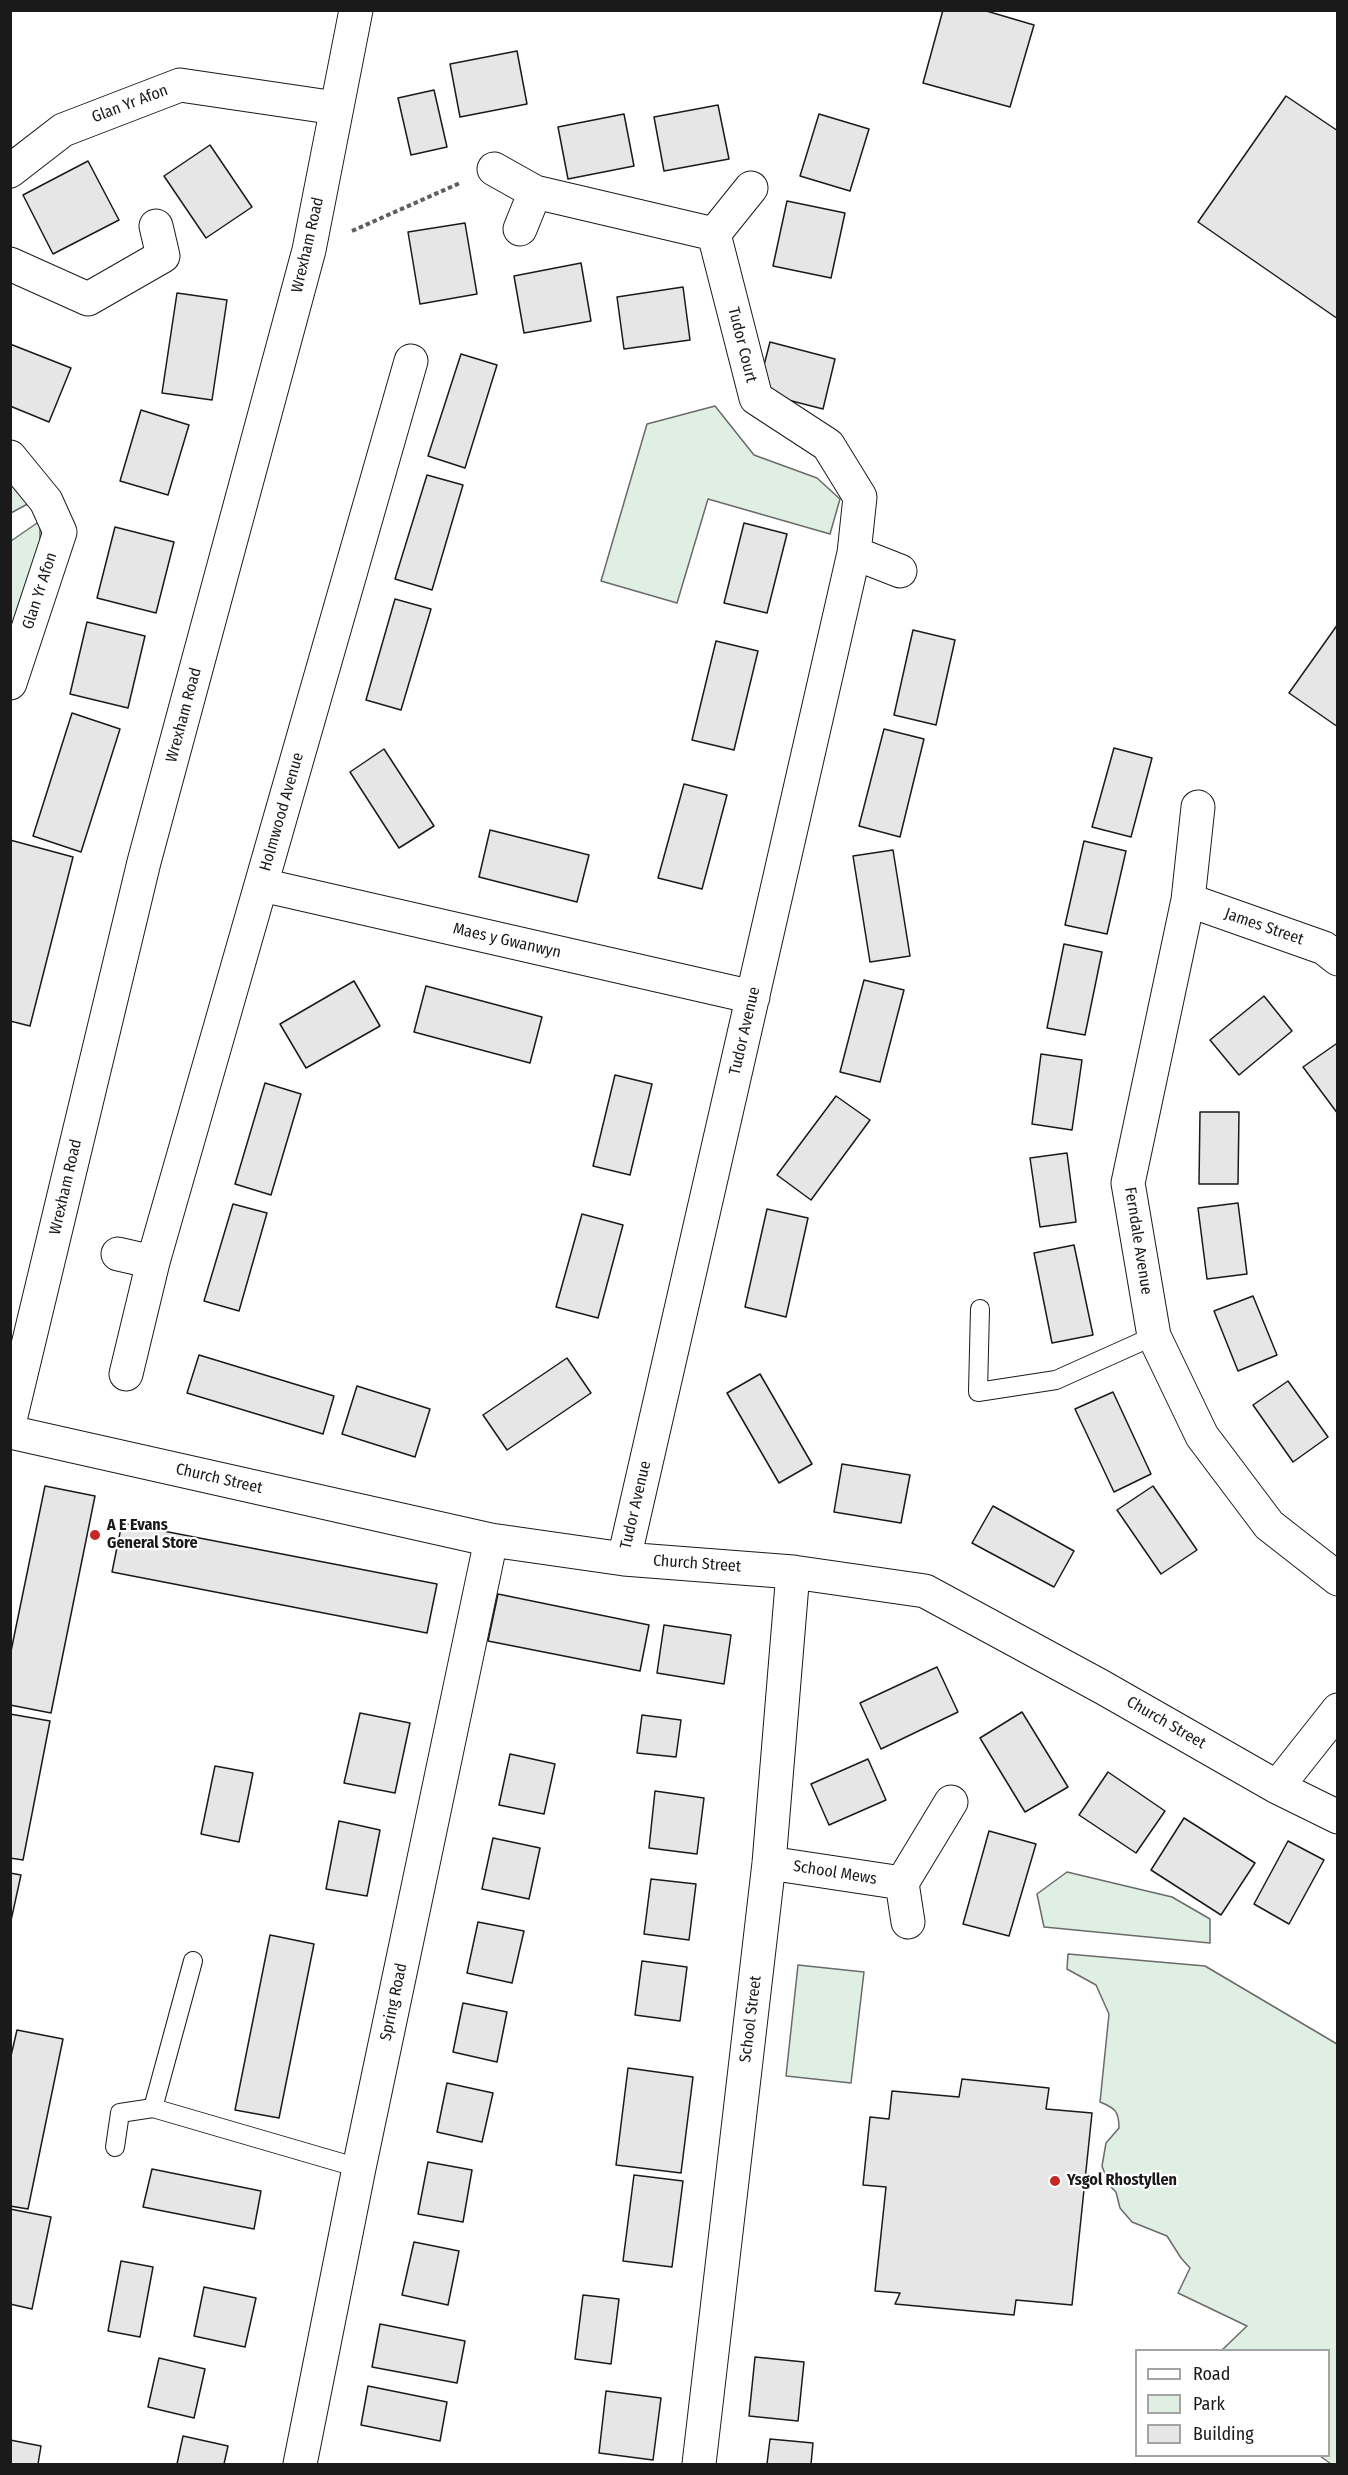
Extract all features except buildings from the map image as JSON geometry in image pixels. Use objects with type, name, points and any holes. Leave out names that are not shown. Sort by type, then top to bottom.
[{"type":"street","name":"Wrexham Road","points":[[10,1420],[144,862],[309,250],[356,10]]},
{"type":"street","name":"Glan Yr Afon","points":[[10,171],[63,130],[180,85],[336,108]]},
{"type":"street","points":[[494,169],[535,192],[714,234],[751,188]]},
{"type":"street","points":[[520,230],[535,192]]},
{"type":"street","points":[[10,264],[88,299],[163,256],[156,226]]},
{"type":"street","name":"Tudor Court","points":[[714,234],[756,398],[828,445],[860,498],[854,553]]},
{"type":"street","name":"Holmwood Avenue","points":[[126,1374],[153,1262],[411,362]]},
{"type":"street","name":"Glan Yr Afon","points":[[10,457],[46,501],[60,531],[12,672]]},
{"type":"street","points":[[854,553],[900,571]]},
{"type":"street","name":"Tudor Avenue","points":[[624,1559],[854,553]]},
{"type":"street","name":"Ferndale Avenue","points":[[1198,807],[1188,900],[1128,1183],[1154,1336],[1202,1436],[1256,1508],[1269,1525],[1338,1579]]},
{"type":"street","name":"Maes y Gwanwyn","points":[[262,885],[753,997]]},
{"type":"street","name":"James Street","points":[[1188,900],[1324,948],[1338,959]]},
{"type":"street","points":[[118,1254],[153,1262]]},
{"type":"street","name":"Church Street","points":[[10,1432],[491,1540],[624,1559],[793,1572],[925,1592],[1102,1687],[1277,1787],[1338,1817]]},
{"type":"street","name":"Spring Road","points":[[300,2464],[359,2168],[491,1540]]},
{"type":"street","name":"School Street","points":[[699,2464],[769,1863],[793,1572]]},
{"type":"street","points":[[1277,1787],[1338,1710]]},
{"type":"street","points":[[908,1923],[902,1883],[951,1803]]},
{"type":"street","name":"School Mews","points":[[769,1863],[902,1883]]},
{"type":"lane","points":[[980,1309],[978,1392],[1056,1380],[1154,1336]]},
{"type":"lane","points":[[153,2108],[193,1961]]},
{"type":"lane","points":[[116,2147],[120,2113],[153,2108],[359,2168]]},
{"type":"path","points":[[309,250],[494,169]]},
{"type":"green space","points":[[715,406],[754,455],[817,478],[840,499],[830,534],[708,499],[677,603],[601,581],[647,424]]},
{"type":"green space","points":[[10,478],[33,501],[11,513],[10,513]]},
{"type":"green space","points":[[40,521],[40,546],[14,623],[11,625],[11,541]]},
{"type":"green space","points":[[1067,1872],[1172,1897],[1210,1919],[1210,1943],[1044,1927],[1037,1894]]},
{"type":"green space","points":[[1068,1954],[1205,1966],[1337,2044],[1337,2464],[1331,2464],[1321,2457],[1330,2457],[1330,2349],[1223,2349],[1247,2326],[1178,2293],[1190,2268],[1167,2236],[1132,2222],[1120,2208],[1116,2192],[1109,2185],[1102,2166],[1106,2143],[1119,2128],[1115,2111],[1100,2102],[1109,2014],[1096,1985],[1067,1969]]},
{"type":"green space","points":[[798,1965],[864,1972],[851,2083],[786,2076]]},
{"type":"place","name":"A E Evans General Store","points":[[95,1535]]},
{"type":"place","name":"Ysgol Rhostyllen","points":[[1055,2181]]}]
